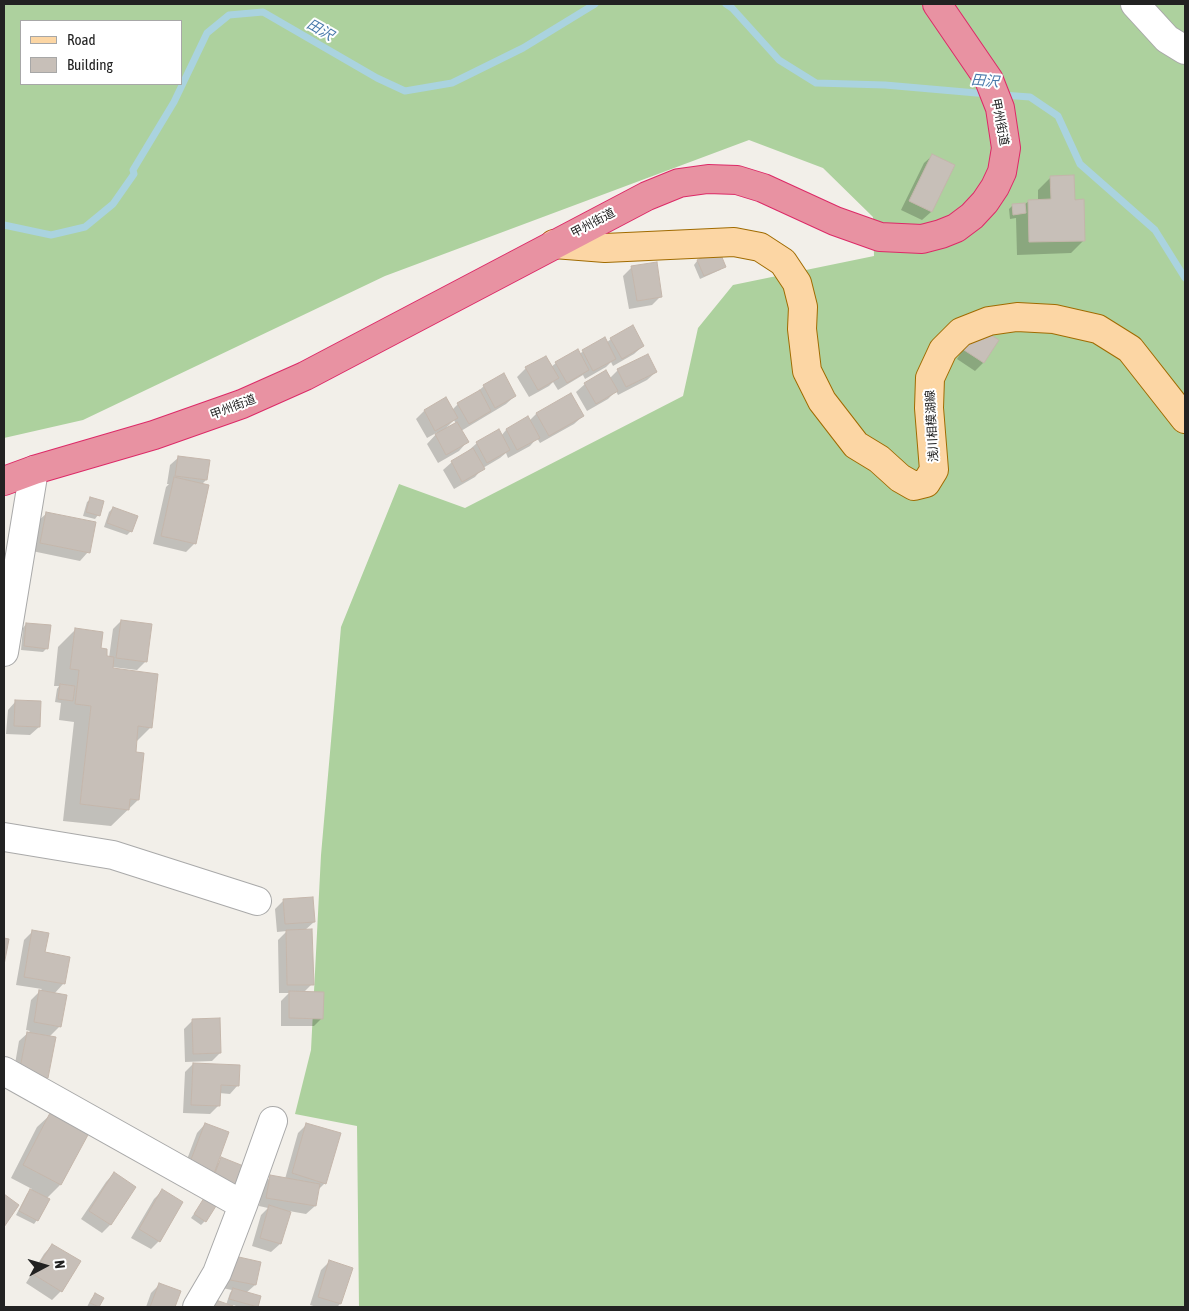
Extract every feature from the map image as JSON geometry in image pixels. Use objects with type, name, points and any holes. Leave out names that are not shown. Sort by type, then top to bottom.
[{"type":"highway","name":"甲州街道","points":[[4,482],[34,470],[154,435],[242,404],[305,376],[647,196],[679,183],[708,179],[737,180],[763,188],[835,221],[880,237],[922,238],[941,234],[956,228],[972,216],[995,187],[1002,172],[1006,148],[1000,108],[989,80],[937,4]]},
{"type":"main road","name":"浅川相模湖線","points":[[554,244],[605,248],[734,242],[760,247],[783,262],[797,283],[803,307],[802,329],[807,371],[822,401],[856,445],[879,459],[900,478],[914,486],[926,483],[934,470],[928,408],[930,378],[943,350],[961,332],[989,321],[1017,317],[1054,319],[1098,330],[1130,349],[1185,420]]},
{"type":"street","points":[[1135,4],[1167,39],[1185,50]]},
{"type":"street","points":[[4,652],[34,470]]},
{"type":"street","points":[[4,837],[113,856],[257,900]]},
{"type":"street","points":[[4,1071],[243,1205]]},
{"type":"street","points":[[197,1307],[217,1273],[273,1121]]},
{"type":"green space","points":[[4,4],[1185,4],[1185,1307],[359,1307],[357,1126],[295,1114],[311,1050],[321,855],[341,627],[399,484],[465,508],[683,396],[698,328],[733,285],[874,256],[873,217],[823,168],[749,140],[385,276],[83,420],[4,438]]},
{"type":"building","points":[[932,154],[955,165],[932,212],[909,201]]},
{"type":"building","points":[[1074,175],[1075,200],[1084,199],[1085,241],[1029,242],[1028,200],[1051,199],[1050,176]]},
{"type":"building","points":[[1025,203],[1026,213],[1013,215],[1012,204]]},
{"type":"building","points":[[719,250],[726,267],[704,276],[697,260]]},
{"type":"building","points":[[657,262],[662,297],[637,301],[631,266]]},
{"type":"building","points":[[633,325],[644,346],[622,359],[610,338]]},
{"type":"building","points":[[978,327],[999,340],[984,363],[964,350]]},
{"type":"building","points":[[605,337],[616,359],[593,371],[582,350]]},
{"type":"building","points":[[578,349],[589,370],[567,383],[555,362]]},
{"type":"building","points":[[648,354],[657,372],[626,387],[617,369]]},
{"type":"building","points":[[546,356],[559,378],[538,390],[525,367]]},
{"type":"building","points":[[606,370],[618,391],[596,404],[584,383]]},
{"type":"building","points":[[504,373],[516,396],[495,408],[483,385]]},
{"type":"building","points":[[480,390],[491,411],[469,424],[457,403]]},
{"type":"building","points":[[571,393],[584,416],[549,436],[536,413]]},
{"type":"building","points":[[446,397],[458,418],[435,431],[424,410]]},
{"type":"building","points":[[528,416],[540,438],[517,450],[506,429]]},
{"type":"building","points":[[457,422],[469,442],[446,455],[435,434]]},
{"type":"building","points":[[499,429],[510,450],[487,463],[476,442]]},
{"type":"building","points":[[473,448],[485,469],[462,482],[451,461]]},
{"type":"building","points":[[178,456],[210,460],[207,480],[175,476]]},
{"type":"building","points":[[174,477],[209,485],[196,544],[161,536]]},
{"type":"building","points":[[90,497],[104,501],[100,516],[86,512]]},
{"type":"building","points":[[113,507],[138,516],[132,532],[107,523]]},
{"type":"building","points":[[46,512],[96,522],[90,553],[40,543]]},
{"type":"building","points":[[121,620],[152,624],[147,662],[116,658]]},
{"type":"building","points":[[26,623],[51,625],[48,649],[24,646]]},
{"type":"building","points":[[75,628],[103,632],[101,648],[107,649],[107,656],[114,657],[113,668],[158,674],[152,728],[138,726],[136,752],[144,753],[139,800],[130,799],[129,810],[80,804],[91,706],[75,704],[79,670],[70,669]]},
{"type":"building","points":[[60,684],[75,686],[73,701],[58,699]]},
{"type":"building","points":[[15,700],[41,701],[40,727],[14,726]]},
{"type":"building","points":[[313,897],[315,922],[285,924],[283,899]]},
{"type":"building","points":[[312,929],[314,985],[287,985],[286,930]]},
{"type":"building","points":[[32,930],[49,933],[45,952],[70,957],[65,984],[24,977]]},
{"type":"building","points":[[4,938],[9,939],[4,965]]},
{"type":"building","points":[[39,990],[67,995],[61,1027],[34,1022]]},
{"type":"building","points":[[289,991],[324,992],[323,1019],[289,1018]]},
{"type":"building","points":[[220,1018],[221,1053],[193,1054],[192,1019]]},
{"type":"building","points":[[27,1032],[56,1037],[48,1078],[19,1073]]},
{"type":"building","points":[[193,1063],[240,1065],[239,1086],[221,1085],[220,1106],[191,1105]]},
{"type":"building","points":[[50,1113],[89,1133],[61,1185],[23,1165]]},
{"type":"building","points":[[205,1123],[229,1132],[212,1179],[187,1170]]},
{"type":"building","points":[[306,1123],[341,1133],[326,1184],[292,1173]]},
{"type":"building","points":[[221,1157],[246,1167],[236,1193],[211,1184]]},
{"type":"building","points":[[114,1172],[136,1187],[111,1225],[89,1211]]},
{"type":"building","points":[[270,1175],[320,1184],[316,1206],[266,1198]]},
{"type":"building","points":[[30,1189],[50,1199],[38,1221],[19,1211]]},
{"type":"building","points":[[162,1189],[183,1202],[160,1242],[139,1229]]},
{"type":"building","points":[[4,1194],[19,1205],[4,1227]]},
{"type":"building","points":[[204,1198],[216,1206],[206,1222],[194,1214]]},
{"type":"building","points":[[269,1205],[291,1212],[281,1244],[260,1238]]},
{"type":"building","points":[[52,1244],[81,1261],[62,1292],[33,1274]]},
{"type":"building","points":[[230,1255],[261,1262],[256,1285],[225,1279]]},
{"type":"building","points":[[329,1260],[353,1268],[341,1304],[318,1297]]},
{"type":"building","points":[[159,1283],[181,1291],[175,1307],[150,1307]]},
{"type":"building","points":[[233,1288],[261,1296],[258,1307],[229,1299]]},
{"type":"building","points":[[95,1293],[104,1298],[99,1307],[90,1303]]},
{"type":"building","points":[[213,1299],[236,1307],[210,1307]]},
{"type":"waterway","name":"田沢","points":[[4,225],[51,235],[85,227],[113,204],[134,174],[133,170],[174,102],[207,33],[229,15],[263,12],[377,78],[405,91],[452,83],[523,48],[595,4]]},
{"type":"waterway","name":"田沢","points":[[726,4],[732,8],[779,60],[816,83],[885,85],[988,94]]},
{"type":"waterway","name":"田沢","points":[[1002,95],[1030,97],[1058,116],[1080,164],[1155,230],[1185,278]]}]
